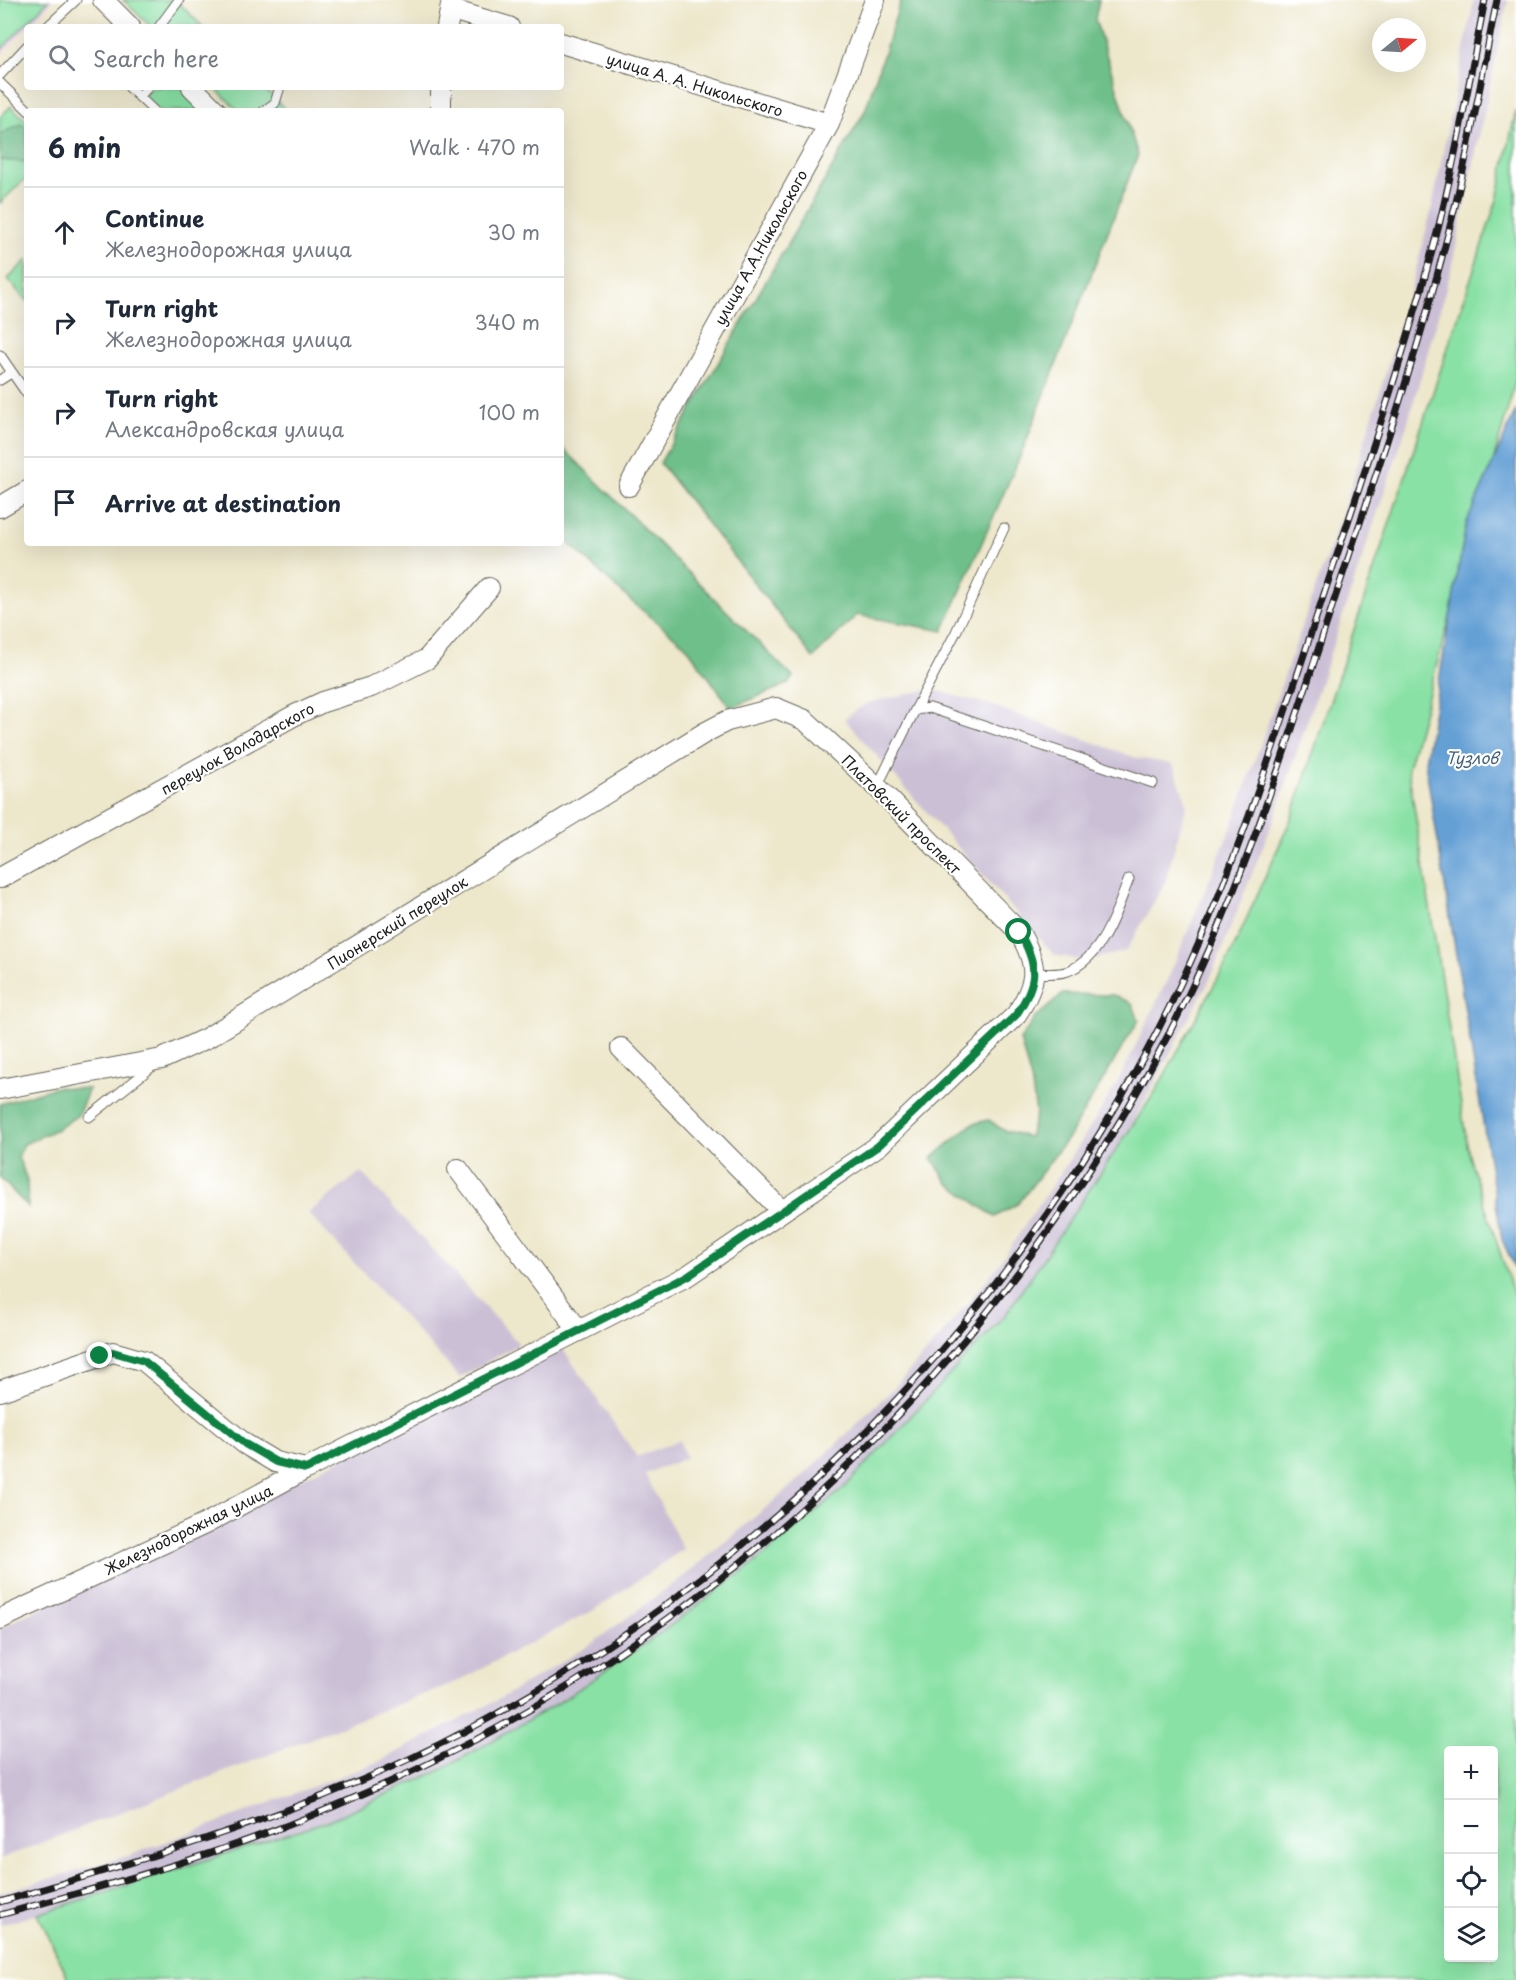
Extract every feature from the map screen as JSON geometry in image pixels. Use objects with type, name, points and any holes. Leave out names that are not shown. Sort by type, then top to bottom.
[{"type":"street","points":[[103,0],[127,24]]},
{"type":"street","name":"улица А.А.Никольского","points":[[629,486],[829,124],[875,0]]},
{"type":"street","points":[[450,12],[497,24]]},
{"type":"street","name":"улица А. А. Никольского","points":[[564,44],[829,124]]},
{"type":"street","points":[[195,90],[213,108]]},
{"type":"street","points":[[441,90],[441,108]]},
{"type":"street","points":[[0,507],[24,493]]},
{"type":"street","name":"переулок Володарского","points":[[0,878],[295,714],[323,702],[371,687],[427,659],[489,588]]},
{"type":"street","name":"Платовский проспект","points":[[776,708],[805,720],[877,786],[1019,932],[1030,951],[1035,973]]},
{"type":"street","name":"Пионерский переулок","points":[[0,1089],[162,1059],[207,1038],[706,732],[727,721],[776,708]]},
{"type":"street","name":"Железнодорожная улица","points":[[0,1619],[205,1524],[306,1469],[687,1276],[878,1146],[1016,1015],[1030,994],[1035,973]]},
{"type":"street","points":[[621,1048],[782,1211]]},
{"type":"street","points":[[458,1169],[579,1331]]},
{"type":"street","points":[[0,1391],[113,1352],[144,1361],[245,1444],[276,1462],[306,1469]]},
{"type":"lane","points":[[49,24],[76,0]]},
{"type":"lane","points":[[161,24],[179,0]]},
{"type":"lane","points":[[0,75],[24,49]]},
{"type":"lane","points":[[0,83],[26,108]]},
{"type":"lane","points":[[132,90],[151,108]]},
{"type":"lane","points":[[139,97],[145,90]]},
{"type":"lane","points":[[268,108],[275,103],[279,90]]},
{"type":"lane","points":[[0,355],[24,390]]},
{"type":"lane","points":[[0,380],[11,373]]},
{"type":"lane","points":[[877,786],[956,632],[1004,528]]},
{"type":"lane","points":[[915,711],[930,708],[1153,783]]},
{"type":"lane","points":[[1035,973],[1067,972],[1091,955],[1112,923],[1129,879]]},
{"type":"lane","points":[[89,1117],[162,1059]]},
{"type":"shaded area","points":[[0,0],[54,0],[31,24],[24,24],[24,31],[0,56]]},
{"type":"shaded area","points":[[1474,0],[1508,0],[1450,274],[1406,428],[1276,814],[1209,981],[1125,1137],[1006,1314],[844,1488],[757,1561],[658,1635],[558,1703],[443,1769],[327,1821],[111,1893],[0,1925],[0,1893],[131,1855],[378,1762],[503,1697],[590,1645],[688,1573],[801,1478],[890,1392],[937,1340],[996,1268],[1078,1147],[1119,1080],[1169,976],[1231,828],[1348,496],[1407,303],[1431,212]]},
{"type":"shaded area","points":[[930,689],[987,704],[1137,758],[1173,764],[1187,804],[1164,885],[1126,951],[1086,961],[1054,955],[844,719],[867,703]]},
{"type":"shaded area","points":[[361,1172],[519,1344],[460,1378],[308,1213]]},
{"type":"shaded area","points":[[563,1349],[637,1457],[679,1440],[686,1458],[645,1474],[683,1549],[596,1609],[458,1681],[0,1859],[0,1628]]},
{"type":"green space","points":[[0,0],[49,0],[24,24],[0,51]]},
{"type":"green space","points":[[123,0],[176,0],[200,24],[148,24]]},
{"type":"green space","points":[[901,0],[1099,0],[1095,19],[1138,155],[1022,452],[943,631],[857,615],[813,658],[660,463],[865,111]]},
{"type":"green space","points":[[149,90],[191,90],[210,108],[154,108],[142,97]]},
{"type":"green space","points":[[217,90],[266,90],[284,108],[236,108]]},
{"type":"green space","points":[[11,106],[24,118],[24,180],[0,203],[0,117]]},
{"type":"green space","points":[[1516,110],[1516,379],[1408,768],[1469,1156],[1516,1302],[1516,1980],[69,1980],[38,1914],[327,1821],[443,1769],[558,1703],[658,1635],[757,1561],[844,1488],[1006,1314],[1155,1092],[1229,958],[1291,819],[1497,200]]},
{"type":"green space","points":[[21,124],[24,126],[24,162],[0,160],[0,134]]},
{"type":"green space","points":[[24,263],[24,298],[8,279]]},
{"type":"green space","points":[[564,449],[793,677],[788,684],[731,708],[686,646],[631,601],[564,539]]},
{"type":"green space","points":[[1063,994],[1113,995],[1132,1003],[1139,1020],[1069,1136],[1019,1203],[995,1217],[948,1183],[932,1158],[972,1124],[989,1120],[1003,1130],[1029,1137],[1036,1113],[1031,1080],[1020,1040],[1035,1018]]},
{"type":"green space","points":[[56,1087],[89,1089],[78,1115],[59,1128],[24,1144],[18,1157],[27,1180],[28,1207],[0,1178],[0,1104]]},
{"type":"water","name":"Тузлов","points":[[1516,410],[1516,1270],[1502,1240],[1425,762],[1466,524]]},
{"type":"railway","points":[[0,1902],[182,1847],[301,1805],[417,1756],[473,1727],[577,1666],[677,1596],[772,1520],[861,1436],[944,1347],[1020,1252],[1088,1152],[1149,1047],[1201,939],[1245,827],[1353,508],[1412,322],[1445,200],[1485,0]]},
{"type":"railway","points":[[0,1915],[187,1861],[314,1815],[477,1739],[582,1677],[683,1608],[778,1530],[867,1446],[951,1356],[1027,1260],[1096,1159],[1158,1054],[1211,946],[1256,834],[1379,465],[1437,277],[1463,173],[1497,0]]},
{"type":"route","points":[[100,1356],[113,1352],[144,1361],[245,1444],[276,1462],[306,1469],[687,1276],[878,1146],[1016,1015],[1030,994],[1035,973],[1030,951],[1019,932]]}]
